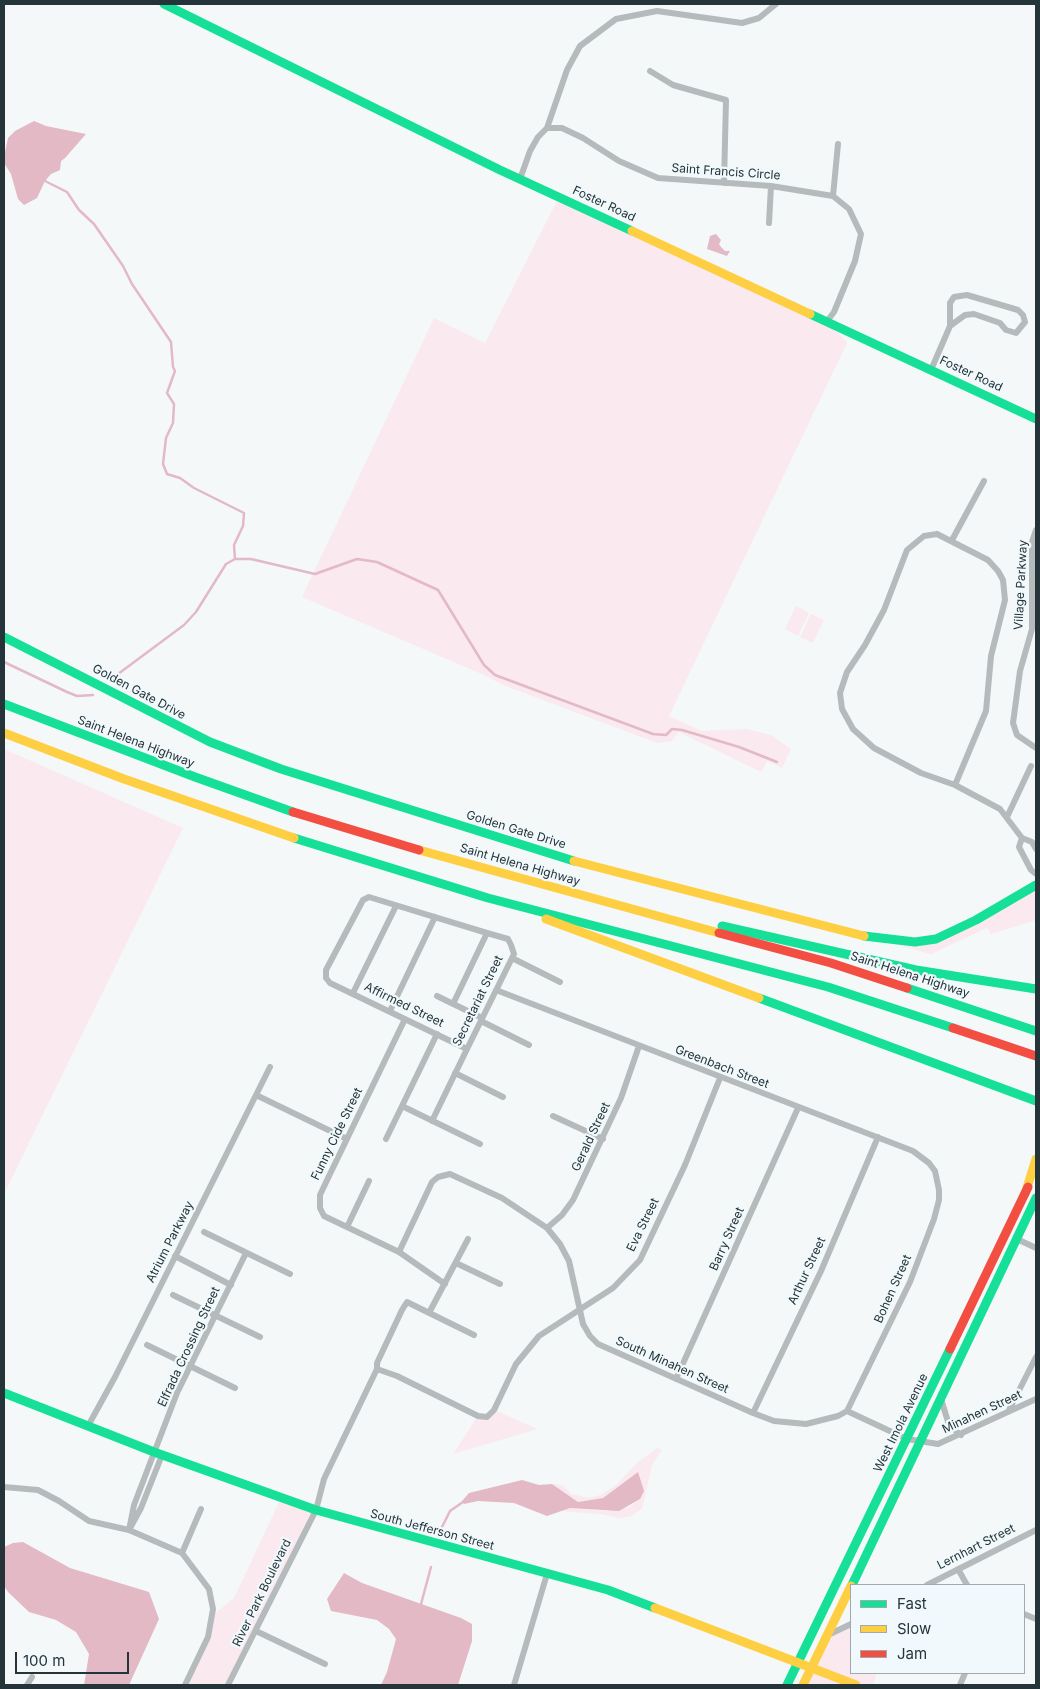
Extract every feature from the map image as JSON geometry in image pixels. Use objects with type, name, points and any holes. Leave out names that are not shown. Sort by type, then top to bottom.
[{"type":"main road","name":"Foster Road","points":[[164,4],[520,179],[828,320],[1036,418]]},
{"type":"main road","name":"Golden Gate Drive","points":[[4,637],[202,738],[281,769],[583,864],[867,937],[892,941],[936,939],[973,922],[1036,885]]},
{"type":"main road","name":"Saint Helena Highway","points":[[4,704],[186,774],[308,817],[513,876],[832,963],[1036,1031]]},
{"type":"main road","points":[[4,733],[124,780],[307,843],[488,898],[836,989],[1036,1056]]},
{"type":"main road","points":[[513,876],[916,970],[1036,989]]},
{"type":"main road","points":[[488,898],[1036,1101]]},
{"type":"main road","points":[[1013,1092],[1036,1109]]},
{"type":"main road","points":[[1025,1194],[1036,1159]]},
{"type":"main road","name":"West Imola Avenue","points":[[787,1685],[1036,1170]]},
{"type":"main road","name":"West Imola Avenue","points":[[853,1584],[1036,1199]]},
{"type":"main road","name":"South Jefferson Street","points":[[4,1394],[158,1454],[316,1510],[608,1590],[856,1685]]},
{"type":"main road","points":[[856,1576],[861,1584]]},
{"type":"main road","name":"West Imola Avenue","points":[[803,1685],[850,1590]]},
{"type":"street","points":[[520,179],[530,152],[538,137],[547,128],[567,70],[580,46],[616,19],[657,11],[742,23],[759,18],[776,4]]},
{"type":"street","points":[[650,71],[673,85],[726,100],[724,183]]},
{"type":"street","name":"Saint Francis Circle","points":[[547,128],[562,128],[583,138],[619,161],[658,178],[771,186],[833,196]]},
{"type":"street","points":[[828,320],[834,312],[856,261],[861,234],[849,209],[833,196],[838,144]]},
{"type":"street","points":[[769,223],[771,186]]},
{"type":"street","points":[[931,370],[950,326],[950,303],[954,297],[960,294],[1018,310],[1023,315],[1025,322],[1016,333],[1006,330],[1000,323],[974,314],[965,315],[950,326]]},
{"type":"street","points":[[952,540],[984,481]]},
{"type":"street","name":"Village Parkway","points":[[1036,530],[1032,542],[1032,629],[1020,671],[1013,723],[1017,735],[1036,748]]},
{"type":"street","points":[[955,786],[986,711],[991,656],[1006,600],[998,571],[988,560],[937,534],[924,536],[907,550],[884,610],[865,645],[847,672],[840,693],[842,709],[853,729],[874,748],[921,774],[985,799],[1000,809],[1022,838],[1032,842],[1036,849]]},
{"type":"street","points":[[1007,817],[1031,766]]},
{"type":"street","points":[[1022,838],[1019,846],[1031,870],[1036,874]]},
{"type":"street","name":"Secretariat Street","points":[[330,983],[326,978],[326,970],[358,905],[362,900],[369,897],[508,939],[514,954],[432,1121]]},
{"type":"street","points":[[353,993],[396,906]]},
{"type":"street","points":[[390,1011],[435,917]]},
{"type":"street","points":[[453,1004],[487,933]]},
{"type":"street","points":[[512,958],[560,982]]},
{"type":"street","name":"Affirmed Street","points":[[330,983],[467,1049]]},
{"type":"street","name":"Greenbach Street","points":[[496,990],[913,1151],[922,1156],[935,1171]]},
{"type":"street","points":[[437,996],[529,1045]]},
{"type":"street","name":"Funny Cide Street","points":[[405,1019],[320,1195],[320,1208],[324,1216],[399,1252],[445,1284]]},
{"type":"street","points":[[386,1139],[437,1034]]},
{"type":"street","name":"Gerald Street","points":[[547,1228],[562,1215],[573,1200],[621,1098],[639,1046]]},
{"type":"street","name":"Atrium Parkway","points":[[88,1426],[270,1067]]},
{"type":"street","points":[[455,1073],[503,1096]]},
{"type":"street","name":"Eva Street","points":[[377,1369],[397,1376],[478,1416],[487,1417],[494,1410],[516,1364],[540,1336],[613,1288],[640,1260],[685,1165],[720,1078]]},
{"type":"street","points":[[256,1095],[347,1139]]},
{"type":"street","points":[[402,1106],[480,1144]]},
{"type":"street","name":"Barry Street","points":[[676,1378],[798,1108]]},
{"type":"street","points":[[553,1116],[603,1139]]},
{"type":"street","name":"Arthur Street","points":[[753,1413],[821,1271],[878,1137]]},
{"type":"street","name":"Bohen Street","points":[[847,1411],[910,1282],[934,1219],[940,1200],[935,1171]]},
{"type":"street","name":"South Minahen Street","points":[[399,1252],[432,1182],[438,1177],[450,1174],[502,1198],[547,1228],[560,1244],[569,1261],[580,1310],[590,1336],[598,1344],[774,1421],[806,1424],[838,1416],[847,1411]]},
{"type":"street","points":[[347,1227],[369,1181]]},
{"type":"street","points":[[204,1232],[290,1274]]},
{"type":"street","points":[[468,1239],[429,1313],[474,1335]]},
{"type":"street","points":[[1017,1239],[1036,1248]]},
{"type":"street","name":"Elfrada Crossing Street","points":[[129,1530],[141,1508],[158,1454],[190,1366],[246,1253]]},
{"type":"street","points":[[175,1256],[231,1284]]},
{"type":"street","points":[[456,1263],[500,1284]]},
{"type":"street","points":[[173,1295],[260,1337]]},
{"type":"street","name":"River Park Boulevard","points":[[228,1685],[316,1510],[324,1479],[377,1369],[381,1354],[402,1310],[407,1302],[429,1313]]},
{"type":"street","points":[[147,1345],[235,1388]]},
{"type":"street","points":[[1009,1410],[1036,1356]]},
{"type":"street","points":[[941,1399],[949,1425],[961,1435]]},
{"type":"street","name":"Minahen Street","points":[[907,1439],[938,1444],[1036,1399]]},
{"type":"street","points":[[847,1411],[907,1439]]},
{"type":"street","points":[[4,1487],[38,1490],[59,1501],[89,1521],[129,1530],[182,1552],[209,1589],[213,1609],[208,1637],[185,1685]]},
{"type":"street","points":[[182,1552],[201,1509]]},
{"type":"street","name":"Lernhart Street","points":[[929,1584],[1036,1530]]},
{"type":"street","points":[[958,1569],[966,1584]]},
{"type":"street","points":[[514,1685],[547,1574]]},
{"type":"street","points":[[828,1635],[850,1624]]},
{"type":"street","points":[[256,1631],[325,1664]]},
{"type":"street","points":[[27,1685],[32,1678]]},
{"type":"shaded area","points":[[34,121],[46,126],[86,134],[61,161],[60,170],[51,174],[45,181],[37,198],[24,205],[18,199],[11,174],[4,163],[4,157],[8,138],[15,131]]},
{"type":"shaded area","points":[[559,197],[828,320],[847,343],[669,716],[702,731],[747,729],[771,735],[791,749],[782,768],[767,761],[761,772],[679,732],[672,741],[657,743],[503,685],[484,675],[302,597],[434,318],[485,343]]},
{"type":"shaded area","points":[[716,234],[721,240],[719,244],[721,247],[725,251],[730,251],[727,256],[707,249],[710,236]]},
{"type":"shaded area","points":[[796,606],[809,613],[798,636],[785,629]]},
{"type":"shaded area","points":[[811,614],[824,620],[813,643],[800,637]]},
{"type":"shaded area","points":[[4,749],[183,828],[4,1194]]},
{"type":"shaded area","points":[[1036,885],[1036,920],[991,934],[987,928],[931,954],[867,937],[936,939]]},
{"type":"shaded area","points":[[494,1410],[538,1429],[453,1454],[478,1416],[487,1417]]},
{"type":"shaded area","points":[[657,1448],[662,1450],[652,1465],[642,1509],[629,1517],[620,1518],[599,1514],[560,1511],[570,1508],[604,1511],[628,1508],[640,1499],[638,1472],[603,1498],[578,1502],[552,1484],[562,1485],[572,1494],[589,1498],[600,1495],[615,1486],[637,1463]]},
{"type":"shaded area","points":[[638,1472],[644,1491],[640,1499],[619,1511],[570,1508],[547,1516],[514,1503],[478,1501],[464,1504],[462,1501],[469,1493],[522,1480],[539,1485],[552,1484],[578,1502],[603,1498]]},
{"type":"shaded area","points":[[281,1498],[316,1510],[228,1685],[185,1685],[208,1637],[212,1616],[234,1598]]},
{"type":"shaded area","points":[[23,1542],[70,1568],[149,1592],[159,1619],[129,1685],[84,1685],[89,1654],[76,1632],[56,1620],[29,1612],[8,1592],[4,1586],[4,1547],[13,1543]]},
{"type":"shaded area","points":[[344,1573],[362,1583],[461,1618],[472,1624],[472,1641],[458,1685],[381,1685],[387,1672],[396,1639],[389,1629],[377,1620],[331,1611],[327,1599]]},
{"type":"shaded area","points":[[850,1624],[850,1674],[877,1674],[873,1685],[803,1685],[828,1635]]},
{"type":"waterway","points":[[45,181],[67,192],[79,210],[94,224],[171,342],[175,371],[167,393],[174,404],[173,423],[166,438],[163,464],[167,474],[180,478],[194,488],[244,513],[243,526],[234,545],[235,559],[251,559],[315,574],[357,559],[377,562],[438,590],[484,665],[495,675],[653,734],[666,735],[672,729],[682,730],[739,747],[777,762]]},
{"type":"waterway","points":[[114,677],[184,625],[196,612],[226,564],[235,559]]},
{"type":"waterway","points":[[4,662],[77,696],[93,695]]},
{"type":"waterway","points":[[442,1527],[450,1511],[463,1502]]},
{"type":"waterway","points":[[421,1604],[431,1567]]},
{"type":"traffic: fast","points":[[164,4],[500,170],[632,231]]},
{"type":"traffic: fast","points":[[810,314],[1036,419]]},
{"type":"traffic: fast","points":[[4,637],[210,742],[281,769],[574,861]]},
{"type":"traffic: fast","points":[[4,704],[195,777],[293,812]]},
{"type":"traffic: fast","points":[[294,838],[488,898],[828,987],[953,1028]]},
{"type":"traffic: fast","points":[[864,936],[915,942],[936,939],[976,920],[1036,885]]},
{"type":"traffic: fast","points":[[722,926],[916,970],[1036,989]]},
{"type":"traffic: fast","points":[[907,988],[1036,1031]]},
{"type":"traffic: fast","points":[[759,998],[1036,1101]]},
{"type":"traffic: fast","points":[[852,1584],[1036,1198]]},
{"type":"traffic: fast","points":[[787,1685],[950,1349]]},
{"type":"traffic: fast","points":[[4,1393],[154,1452],[316,1510],[608,1590],[655,1608]]},
{"type":"traffic: slow","points":[[632,231],[810,314]]},
{"type":"traffic: slow","points":[[4,733],[124,779],[294,838]]},
{"type":"traffic: slow","points":[[419,850],[719,933]]},
{"type":"traffic: slow","points":[[574,861],[864,936]]},
{"type":"traffic: slow","points":[[546,919],[759,998]]},
{"type":"traffic: slow","points":[[1025,1194],[1036,1159]]},
{"type":"traffic: slow","points":[[803,1685],[850,1588]]},
{"type":"traffic: slow","points":[[655,1608],[856,1685]]},
{"type":"traffic: jam","points":[[293,812],[419,850]]},
{"type":"traffic: jam","points":[[719,933],[831,963],[907,988]]},
{"type":"traffic: jam","points":[[953,1028],[1036,1056]]},
{"type":"traffic: jam","points":[[950,1349],[1028,1187]]}]
